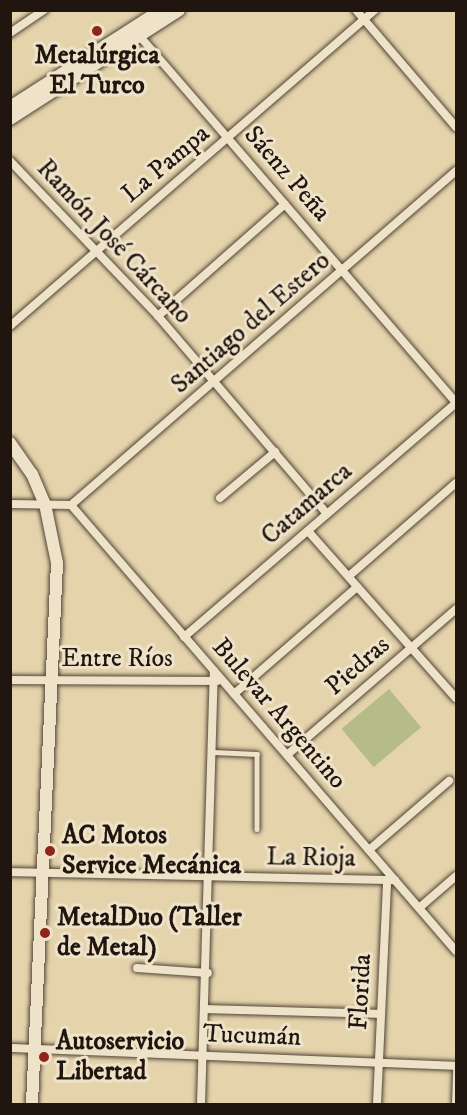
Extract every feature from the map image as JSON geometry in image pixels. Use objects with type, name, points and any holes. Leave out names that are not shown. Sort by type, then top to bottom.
[{"type":"main road","points":[[10,119],[136,32],[161,10]]},
{"type":"main road","points":[[10,107],[136,32],[179,10]]},
{"type":"main road","points":[[10,443],[32,474],[45,504],[57,562],[32,1104]]},
{"type":"street","points":[[10,33],[44,10]]},
{"type":"street","points":[[356,10],[456,127]]},
{"type":"street","name":"La Pampa","points":[[10,326],[375,10]]},
{"type":"street","name":"Sáenz Peña","points":[[136,32],[456,402]]},
{"type":"street","name":"Ramón José Cárcano","points":[[10,161],[94,252],[158,316],[327,514]]},
{"type":"street","name":"Santiago del Estero","points":[[70,505],[214,384],[456,171]]},
{"type":"street","points":[[158,316],[285,204]]},
{"type":"street","name":"Catamarca","points":[[184,637],[456,402]]},
{"type":"street","points":[[220,498],[275,452]]},
{"type":"street","points":[[349,576],[456,483]]},
{"type":"street","points":[[10,504],[70,505]]},
{"type":"street","name":"Bulevar Argentino","points":[[70,505],[214,671],[218,681],[234,694],[369,850],[391,880],[456,951]]},
{"type":"street","points":[[308,531],[456,698]]},
{"type":"street","points":[[234,694],[357,587]]},
{"type":"street","name":"Piedras","points":[[287,755],[456,609]]},
{"type":"street","name":"Entre Ríos","points":[[10,680],[218,681]]},
{"type":"street","points":[[201,1104],[207,1009],[213,752],[218,681]]},
{"type":"street","points":[[369,850],[449,781]]},
{"type":"street","name":"La Rioja","points":[[10,872],[391,880]]},
{"type":"street","points":[[419,908],[456,876]]},
{"type":"street","name":"Florida","points":[[377,1104],[391,880]]},
{"type":"street","points":[[137,968],[208,973]]},
{"type":"street","points":[[207,1009],[381,1014]]},
{"type":"street","name":"Tucumán","points":[[10,1048],[379,1061],[456,1066]]},
{"type":"lane","points":[[213,752],[257,754],[257,829]]},
{"type":"lane","points":[[454,1104],[456,1066]]},
{"type":"green space","points":[[389,689],[421,727],[374,767],[342,729]]},
{"type":"place","name":"Metalúrgica El Turco","points":[[97,31]]},
{"type":"place","name":"AC Motos Service Mecánica","points":[[50,851]]},
{"type":"place","name":"MetalDuo (Taller de Metal)","points":[[45,933]]},
{"type":"place","name":"Autoservicio Libertad","points":[[44,1057]]}]
